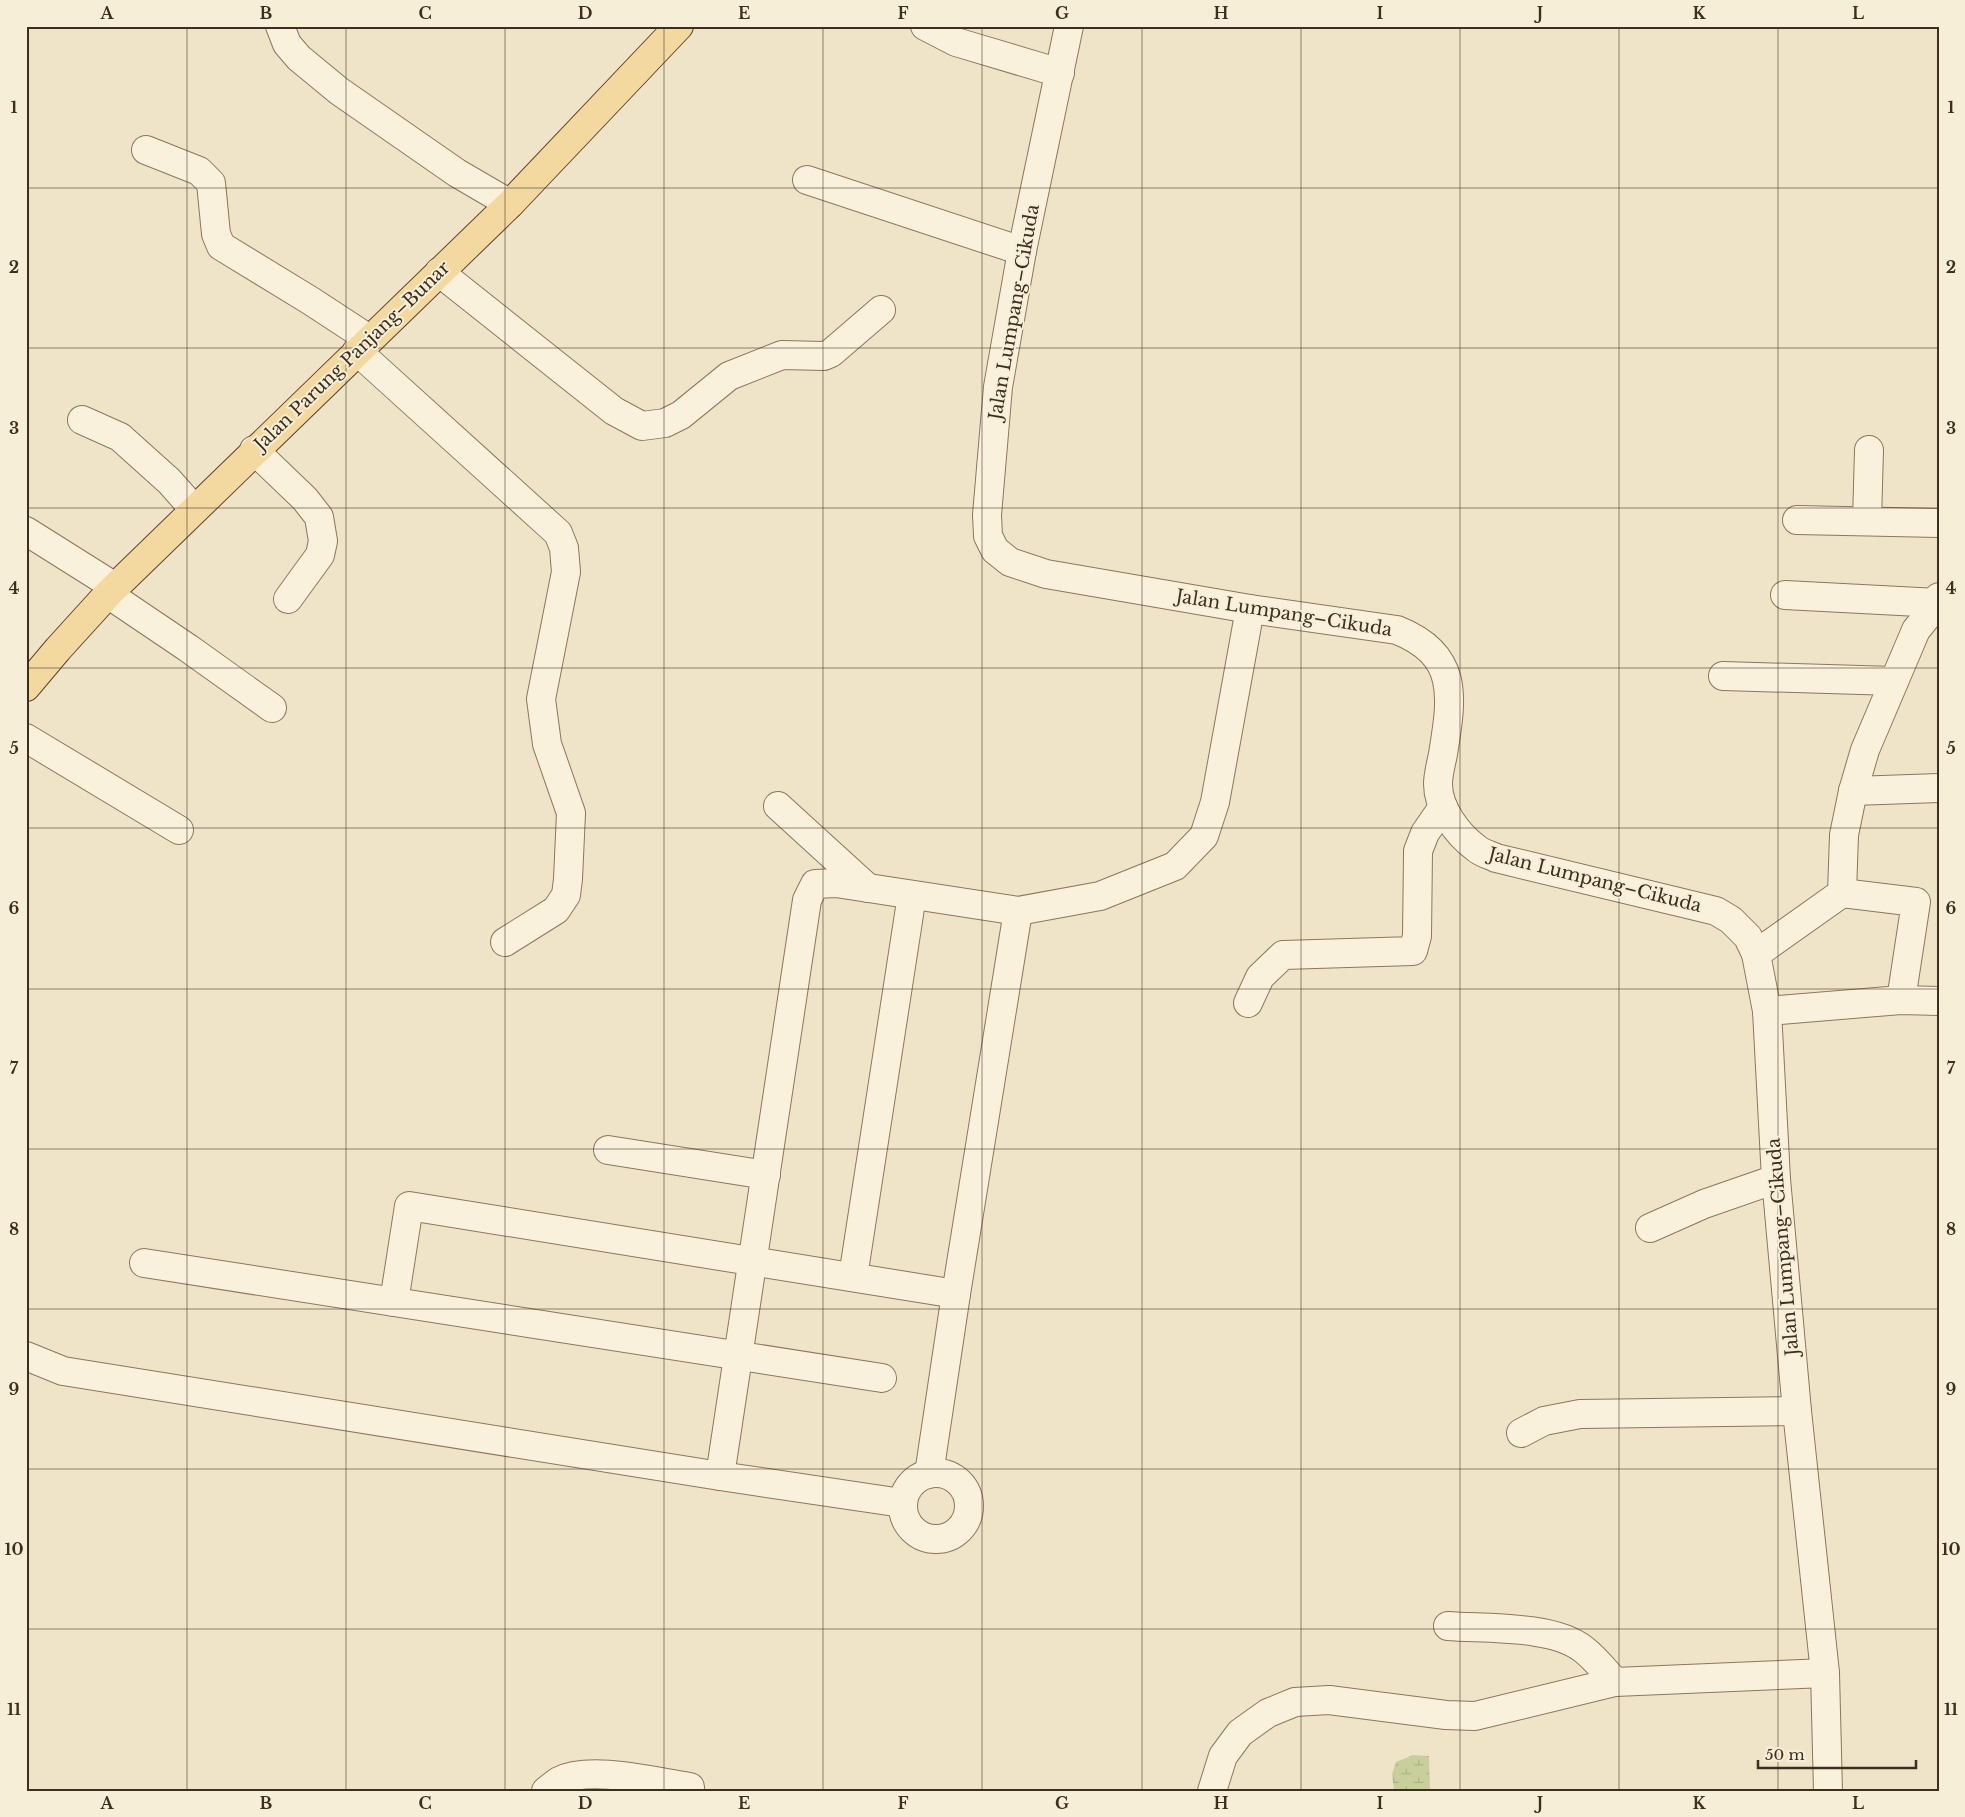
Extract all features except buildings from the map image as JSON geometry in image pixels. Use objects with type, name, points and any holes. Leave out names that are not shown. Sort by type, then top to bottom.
[{"type":"main road","name":"Jalan Parung Panjang–Bunar","points":[[26,687],[111,591],[254,450],[510,204],[679,26]]},
{"type":"street","points":[[280,26],[287,44],[299,58],[339,91],[457,173],[510,204]]},
{"type":"street","points":[[925,26],[956,42],[1060,73]]},
{"type":"street","name":"Jalan Lumpang–Cikuda","points":[[1069,26],[1022,251],[998,387],[987,515],[988,536],[995,550],[1010,562],[1046,574],[1250,609],[1398,630],[1416,637],[1438,658],[1447,678],[1450,712],[1438,784],[1443,807],[1455,828],[1476,849],[1496,858],[1716,911],[1732,920],[1748,937],[1756,954],[1767,1010],[1776,1179],[1796,1411],[1825,1673],[1828,1791]]},
{"type":"street","points":[[146,150],[199,171],[211,183],[216,234],[221,246],[312,301],[363,345],[558,533],[564,548],[566,572],[541,699],[548,744],[571,813],[566,895],[556,910],[505,942]]},
{"type":"street","points":[[807,180],[1022,251]]},
{"type":"street","points":[[439,272],[614,412],[642,426],[665,423],[681,415],[729,376],[765,361],[782,355],[824,356],[881,310]]},
{"type":"street","points":[[82,420],[120,437],[169,481],[194,509]]},
{"type":"street","points":[[254,450],[304,499],[319,518],[323,540],[320,555],[288,598]]},
{"type":"street","points":[[1867,521],[1869,450]]},
{"type":"street","points":[[1797,520],[1939,523]]},
{"type":"street","points":[[26,531],[272,708]]},
{"type":"street","points":[[1785,595],[1938,600],[1928,634],[1894,681],[1864,750],[1844,835],[1842,893]]},
{"type":"street","points":[[720,1476],[807,900],[815,884],[836,883],[1018,911],[1100,896],[1175,866],[1204,836],[1214,802],[1250,609]]},
{"type":"street","points":[[1723,676],[1894,681]]},
{"type":"street","points":[[26,738],[179,830]]},
{"type":"street","points":[[1853,791],[1937,783]]},
{"type":"street","points":[[778,806],[868,888]]},
{"type":"street","points":[[1248,1003],[1260,977],[1283,955],[1413,951],[1417,936],[1418,851],[1425,833],[1443,807]]},
{"type":"street","points":[[1756,954],[1842,893],[1916,902],[1901,1000]]},
{"type":"street","points":[[853,1277],[912,895]]},
{"type":"street","points":[[929,1474],[1018,911]]},
{"type":"street","points":[[1767,1010],[1901,1000],[1939,1001]]},
{"type":"street","points":[[608,1150],[766,1175]]},
{"type":"street","points":[[1650,1228],[1704,1204],[1776,1179]]},
{"type":"street","points":[[394,1302],[409,1206],[956,1294]]},
{"type":"street","points":[[144,1263],[882,1378]]},
{"type":"street","points":[[26,1356],[63,1371],[720,1476],[902,1503]]},
{"type":"street","points":[[1521,1433],[1544,1421],[1580,1414],[1796,1411]]},
{"type":"street","points":[[940,1473],[951,1477],[960,1484],[966,1493],[969,1504],[962,1526],[955,1533],[944,1538],[934,1539],[914,1532],[903,1514],[902,1503],[905,1493],[919,1477],[940,1473]]},
{"type":"street","points":[[1448,1626],[1538,1632],[1566,1639],[1582,1648],[1615,1682]]},
{"type":"street","points":[[1212,1791],[1223,1756],[1240,1733],[1268,1713],[1295,1702],[1330,1700],[1446,1715],[1475,1716],[1615,1682],[1825,1673]]},
{"type":"street","points":[[546,1791],[559,1781],[576,1776],[602,1774],[690,1786]]},
{"type":"green space","points":[[1413,1755],[1429,1756],[1430,1791],[1394,1791],[1392,1774],[1396,1762]]}]
